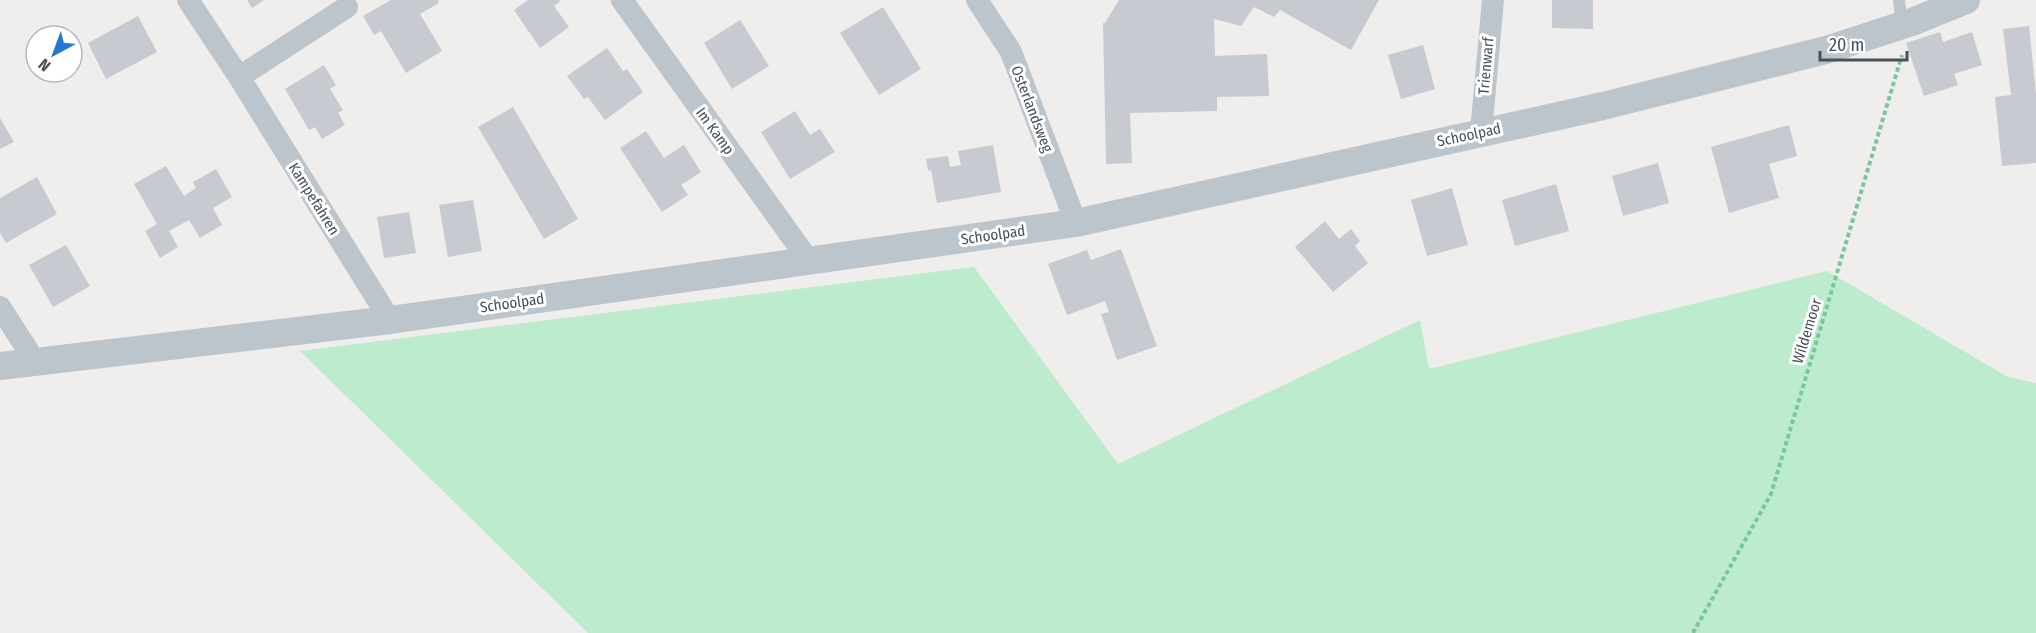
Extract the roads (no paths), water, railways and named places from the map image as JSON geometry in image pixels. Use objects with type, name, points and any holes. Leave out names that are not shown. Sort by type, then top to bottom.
[{"type":"street","name":"Kampefahren","points":[[188,0],[390,321]]},
{"type":"street","name":"Im Kamp","points":[[622,0],[809,261]]},
{"type":"street","name":"Osterlandsweg","points":[[977,0],[1011,52],[1076,223]]},
{"type":"street","name":"Trienwarf","points":[[1480,132],[1493,0]]},
{"type":"street","name":"Schoolpad","points":[[0,366],[390,321],[1076,223],[1603,106],[1815,53],[1905,16],[1966,0]]},
{"type":"street","points":[[238,77],[347,7]]},
{"type":"street","points":[[0,307],[36,363]]}]
